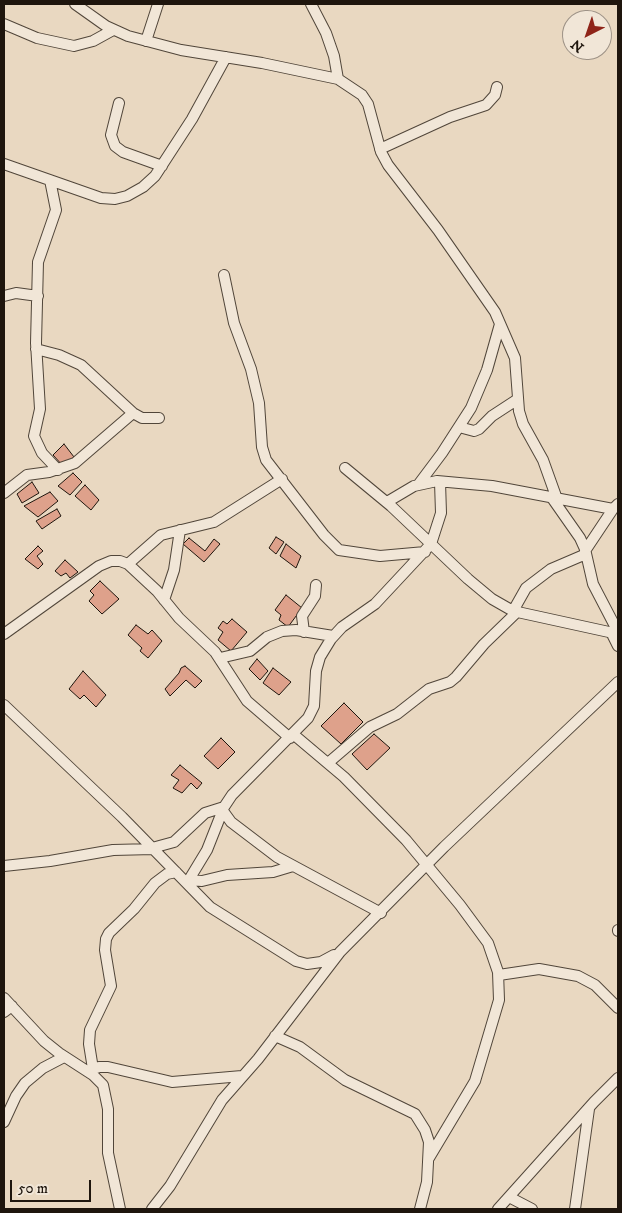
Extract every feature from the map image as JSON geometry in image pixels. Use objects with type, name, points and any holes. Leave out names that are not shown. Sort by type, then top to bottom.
[{"type":"street","points":[[75,4],[88,15],[113,30],[146,41],[181,50],[338,78],[362,95],[368,104],[380,149],[388,166],[485,295],[500,324],[515,358],[518,399],[523,424],[543,460],[554,498],[573,526],[585,552],[593,584],[616,633],[618,646]]},
{"type":"street","points":[[146,41],[158,4]]},
{"type":"street","points":[[311,4],[329,40],[338,78]]},
{"type":"street","points":[[4,24],[37,38],[74,46],[93,41],[113,30]]},
{"type":"street","points":[[4,164],[101,198],[115,200],[143,187],[162,166],[192,119],[226,57]]},
{"type":"street","points":[[380,149],[450,117],[486,105],[495,95],[497,87]]},
{"type":"street","points":[[119,103],[111,136],[115,146],[122,152],[162,166]]},
{"type":"street","points":[[50,180],[56,210],[53,224],[39,255],[36,349],[40,409],[35,442],[42,453],[58,470]]},
{"type":"street","points":[[224,275],[234,323],[251,369],[259,403],[262,448],[266,460],[324,535],[339,550],[380,556],[428,548]]},
{"type":"street","points":[[4,296],[16,293],[38,296]]},
{"type":"street","points":[[418,485],[471,408],[484,378],[500,324]]},
{"type":"street","points":[[36,349],[59,355],[81,365],[133,413],[142,418],[158,418]]},
{"type":"street","points":[[459,427],[474,431],[518,399]]},
{"type":"street","points":[[4,493],[27,475],[58,470],[75,463],[133,413]]},
{"type":"street","points":[[345,468],[387,502],[428,548],[492,599],[515,611],[616,633]]},
{"type":"street","points":[[128,564],[161,536],[214,522],[282,479]]},
{"type":"street","points":[[187,881],[207,850],[224,809],[243,783],[308,718],[314,706],[316,671],[320,657],[333,636],[350,621],[375,604],[428,548],[441,513],[440,482]]},
{"type":"street","points":[[328,763],[370,727],[397,714],[429,689],[450,682],[515,611],[526,588],[551,569],[585,552],[616,506],[554,498],[492,486],[440,482],[418,485],[387,502]]},
{"type":"street","points":[[164,600],[174,570],[180,530]]},
{"type":"street","points":[[4,634],[99,566],[110,561],[120,561],[128,564],[220,658],[247,701],[328,763],[395,828],[460,905],[488,943],[499,975],[500,1000],[475,1081],[429,1158]]},
{"type":"street","points":[[304,632],[302,616],[315,596],[316,584]]},
{"type":"street","points":[[220,658],[250,651],[274,633],[304,632],[333,636]]},
{"type":"street","points":[[152,1209],[170,1186],[222,1100],[275,1036],[340,952],[426,865],[618,682]]},
{"type":"street","points":[[4,705],[187,881],[210,907],[296,961],[307,964],[321,962],[340,952]]},
{"type":"street","points":[[4,866],[50,861],[113,850],[153,849],[174,842],[205,813],[224,809]]},
{"type":"street","points":[[224,809],[231,822],[292,866],[380,913]]},
{"type":"street","points":[[187,881],[202,881],[227,875],[274,872],[292,866]]},
{"type":"street","points":[[90,1070],[88,1044],[90,1030],[111,986],[105,950],[106,939],[109,933],[134,909],[155,883],[168,874],[176,872]]},
{"type":"street","points":[[499,975],[539,969],[578,976],[595,985],[618,1008]]},
{"type":"street","points":[[4,998],[8,1009],[44,1041],[64,1057],[90,1070],[103,1085],[108,1109],[108,1153],[120,1209]]},
{"type":"street","points":[[275,1036],[300,1047],[345,1080],[415,1114],[425,1130],[429,1142],[427,1182],[420,1209]]},
{"type":"street","points":[[4,1122],[16,1096],[25,1083],[43,1068],[64,1057]]},
{"type":"street","points":[[90,1070],[108,1067],[172,1082],[242,1076]]},
{"type":"street","points":[[498,1209],[618,1078]]},
{"type":"street","points":[[575,1209],[589,1108]]},
{"type":"street","points":[[509,1197],[532,1209]]},
{"type":"building","points":[[64,444],[74,457],[63,466],[53,455]]},
{"type":"building","points":[[73,473],[82,482],[70,495],[58,486]]},
{"type":"building","points":[[32,482],[39,493],[22,503],[17,494]]},
{"type":"building","points":[[85,485],[99,500],[91,510],[75,496]]},
{"type":"building","points":[[50,492],[58,501],[38,517],[24,506]]},
{"type":"building","points":[[57,509],[61,516],[42,529],[36,521]]},
{"type":"building","points":[[276,537],[284,542],[276,554],[269,548]]},
{"type":"building","points":[[189,538],[205,551],[214,539],[220,544],[204,562],[183,544]]},
{"type":"building","points":[[286,544],[301,556],[296,568],[280,556]]},
{"type":"building","points":[[38,546],[43,551],[37,556],[43,564],[38,569],[25,559]]},
{"type":"building","points":[[65,560],[78,572],[70,578],[66,573],[61,576],[55,571]]},
{"type":"building","points":[[100,581],[119,599],[102,614],[89,601],[94,595],[90,591]]},
{"type":"building","points":[[286,595],[302,608],[288,627],[279,620],[281,615],[275,610]]},
{"type":"building","points":[[232,619],[247,632],[231,651],[218,640],[223,632],[218,628],[223,621],[227,624]]},
{"type":"building","points":[[136,625],[148,634],[152,630],[162,641],[148,658],[140,651],[142,648],[128,635]]},
{"type":"building","points":[[257,659],[268,671],[260,680],[249,669]]},
{"type":"building","points":[[185,666],[202,681],[195,688],[186,680],[170,696],[165,689],[181,668]]},
{"type":"building","points":[[273,668],[291,682],[279,695],[263,683]]},
{"type":"building","points":[[83,671],[106,695],[96,707],[84,695],[80,699],[69,689]]},
{"type":"building","points":[[344,703],[363,722],[341,744],[321,726]]},
{"type":"building","points":[[374,734],[390,748],[367,770],[352,754]]},
{"type":"building","points":[[221,738],[235,752],[218,769],[204,756]]},
{"type":"building","points":[[180,765],[202,783],[197,789],[191,783],[182,793],[173,788],[179,780],[171,775]]}]
